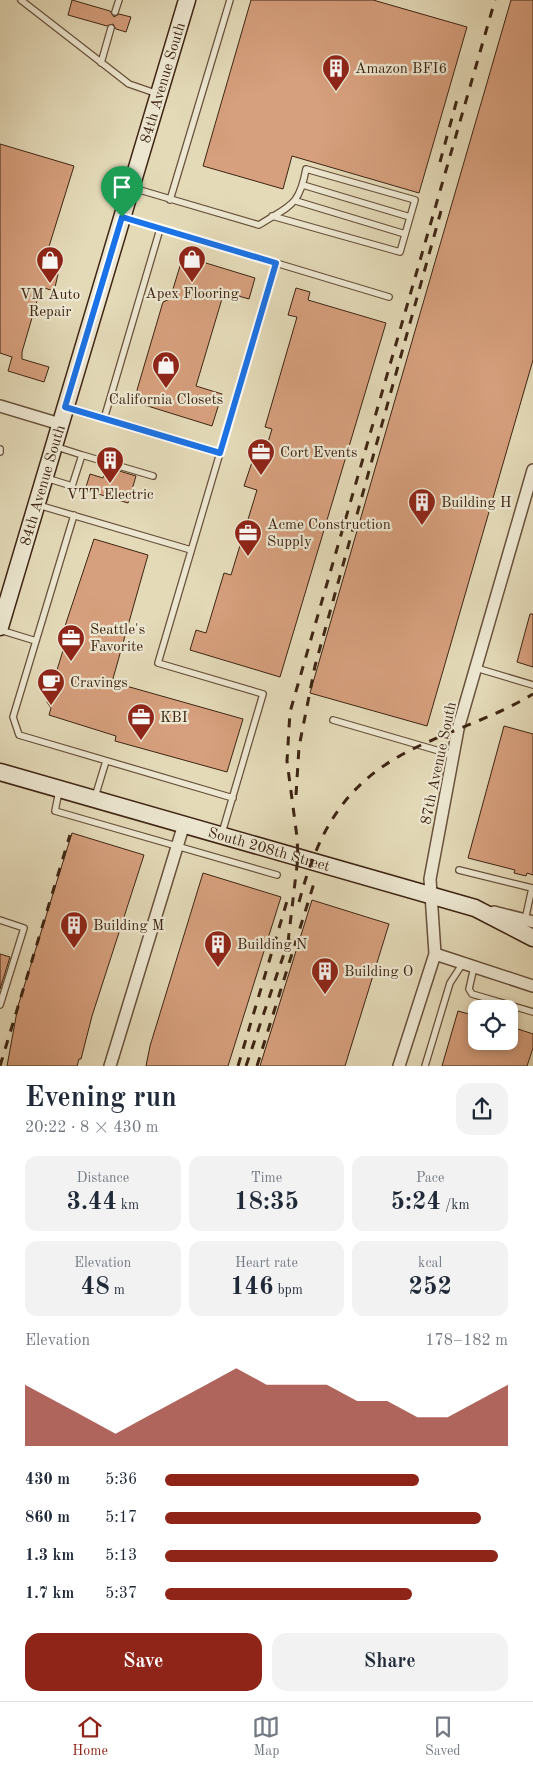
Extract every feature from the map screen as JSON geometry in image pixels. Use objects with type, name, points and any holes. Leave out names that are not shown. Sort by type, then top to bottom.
[{"type":"main road","name":"84th Avenue South","points":[[0,629],[187,0]]},
{"type":"main road","name":"South 208th Street","points":[[0,772],[475,908],[533,938]]},
{"type":"street","points":[[0,406],[60,424]]},
{"type":"street","name":"87th Avenue South","points":[[399,1066],[435,954],[430,879],[453,754],[533,470]]},
{"type":"street","points":[[110,1066],[184,824]]},
{"type":"street","points":[[475,908],[529,921]]},
{"type":"street","points":[[435,954],[533,986]]},
{"type":"lane","points":[[21,0],[129,84],[159,94]]},
{"type":"lane","points":[[115,12],[119,0]]},
{"type":"lane","points":[[170,200],[230,0]]},
{"type":"lane","points":[[101,62],[111,28]]},
{"type":"lane","points":[[131,188],[259,225],[272,216],[296,202],[303,185],[306,169],[415,200],[400,252],[272,216]]},
{"type":"lane","points":[[303,185],[410,216]]},
{"type":"lane","points":[[296,202],[406,234]]},
{"type":"lane","points":[[122,217],[389,296]]},
{"type":"lane","points":[[104,419],[160,228]]},
{"type":"lane","points":[[222,835],[263,694],[158,663],[276,263]]},
{"type":"lane","points":[[65,407],[220,453]]},
{"type":"lane","points":[[54,446],[153,476]]},
{"type":"lane","points":[[44,477],[72,486],[82,455]]},
{"type":"lane","points":[[36,504],[191,550]]},
{"type":"lane","points":[[74,515],[13,717],[19,735],[233,798]]},
{"type":"lane","points":[[0,629],[36,641]]},
{"type":"lane","points":[[476,668],[533,685]]},
{"type":"lane","points":[[333,720],[453,754]]},
{"type":"lane","points":[[94,799],[106,760]]},
{"type":"lane","points":[[60,789],[54,811],[277,875]]},
{"type":"lane","points":[[459,870],[532,888],[529,921]]},
{"type":"lane","points":[[0,920],[24,928],[0,1005]]},
{"type":"lane","points":[[468,965],[472,994],[533,1012]]},
{"type":"lane","points":[[425,1066],[450,983],[468,965]]},
{"type":"building","points":[[72,0],[110,11],[114,17],[119,14],[131,17],[126,32],[116,29],[113,24],[107,26],[68,15]]},
{"type":"building","name":"Amazon BFI6","points":[[251,0],[373,0],[467,27],[419,193],[292,156],[283,189],[203,166]]},
{"type":"building","name":"Building H","points":[[511,0],[533,0],[533,360],[427,726],[310,693]]},
{"type":"building","points":[[0,144],[74,166],[42,269],[58,274],[54,291],[41,287],[22,352],[22,359],[49,367],[44,382],[8,371],[12,357],[0,353]]},
{"type":"building","points":[[183,256],[255,278],[249,299],[224,292],[196,386],[222,394],[212,426],[138,403],[140,396],[137,390],[163,302],[170,299]]},
{"type":"building","points":[[296,288],[310,292],[308,300],[386,323],[280,677],[190,650],[196,630],[206,633],[224,573],[231,575],[257,490],[244,486],[252,462],[261,465],[272,429],[265,427],[297,317],[288,315]]},
{"type":"building","name":"VTT Electric","points":[[106,467],[136,476],[128,503],[85,490],[90,474],[103,478]]},
{"type":"building","points":[[94,539],[148,555],[112,682],[243,719],[227,772],[115,741],[116,736],[49,715],[51,708],[47,702],[66,641],[62,635]]},
{"type":"building","points":[[530,614],[533,614],[533,667],[517,662]]},
{"type":"building","points":[[504,726],[533,734],[533,875],[527,873],[526,876],[514,873],[515,870],[468,858]]},
{"type":"building","name":"Building M","points":[[72,833],[144,855],[92,1016],[81,1059],[79,1059],[77,1066],[7,1066],[18,1006]]},
{"type":"building","name":"Building N","points":[[203,873],[281,897],[228,1066],[146,1066],[150,1046]]},
{"type":"building","name":"Building O","points":[[312,900],[389,924],[345,1066],[260,1066]]},
{"type":"building","points":[[0,954],[10,957],[0,989]]},
{"type":"building","points":[[458,1011],[468,1014],[468,1050],[518,1050],[518,1029],[533,1034],[533,1048],[527,1066],[442,1066]]},
{"type":"railway","points":[[288,942],[298,857],[287,761],[290,712],[495,0]]},
{"type":"railway","points":[[440,162],[458,96]]},
{"type":"railway","points":[[296,795],[299,747],[315,666],[441,211]]},
{"type":"railway","points":[[299,902],[316,851],[327,829],[339,809],[372,774],[394,759],[419,746],[491,715],[533,694]]},
{"type":"railway","points":[[0,1066],[70,835]]},
{"type":"railway","points":[[257,1066],[315,880]]},
{"type":"railway","points":[[238,1066],[287,901]]},
{"type":"railway","points":[[246,1066],[290,936]]},
{"type":"place","name":"Amazon BFI6","points":[[336,92]]},
{"type":"place","name":"Apex Flooring","points":[[192,283]]},
{"type":"place","name":"VM Auto Repair","points":[[50,284]]},
{"type":"place","name":"California Closets","points":[[166,389]]},
{"type":"place","name":"Cort Events","points":[[261,476]]},
{"type":"place","name":"VTT Electric","points":[[110,484]]},
{"type":"place","name":"Building H","points":[[422,526]]},
{"type":"place","name":"Acme Construction Supply","points":[[248,557]]},
{"type":"place","name":"Seattle's Favorite","points":[[71,662]]},
{"type":"place","name":"Cravings","points":[[51,706]]},
{"type":"place","name":"KBI","points":[[141,741]]},
{"type":"place","name":"Building M","points":[[74,949]]},
{"type":"place","name":"Building N","points":[[218,968]]},
{"type":"place","name":"Building O","points":[[325,995]]},
{"type":"route","points":[[122,217],[276,263],[220,453],[65,407],[122,217]]}]
